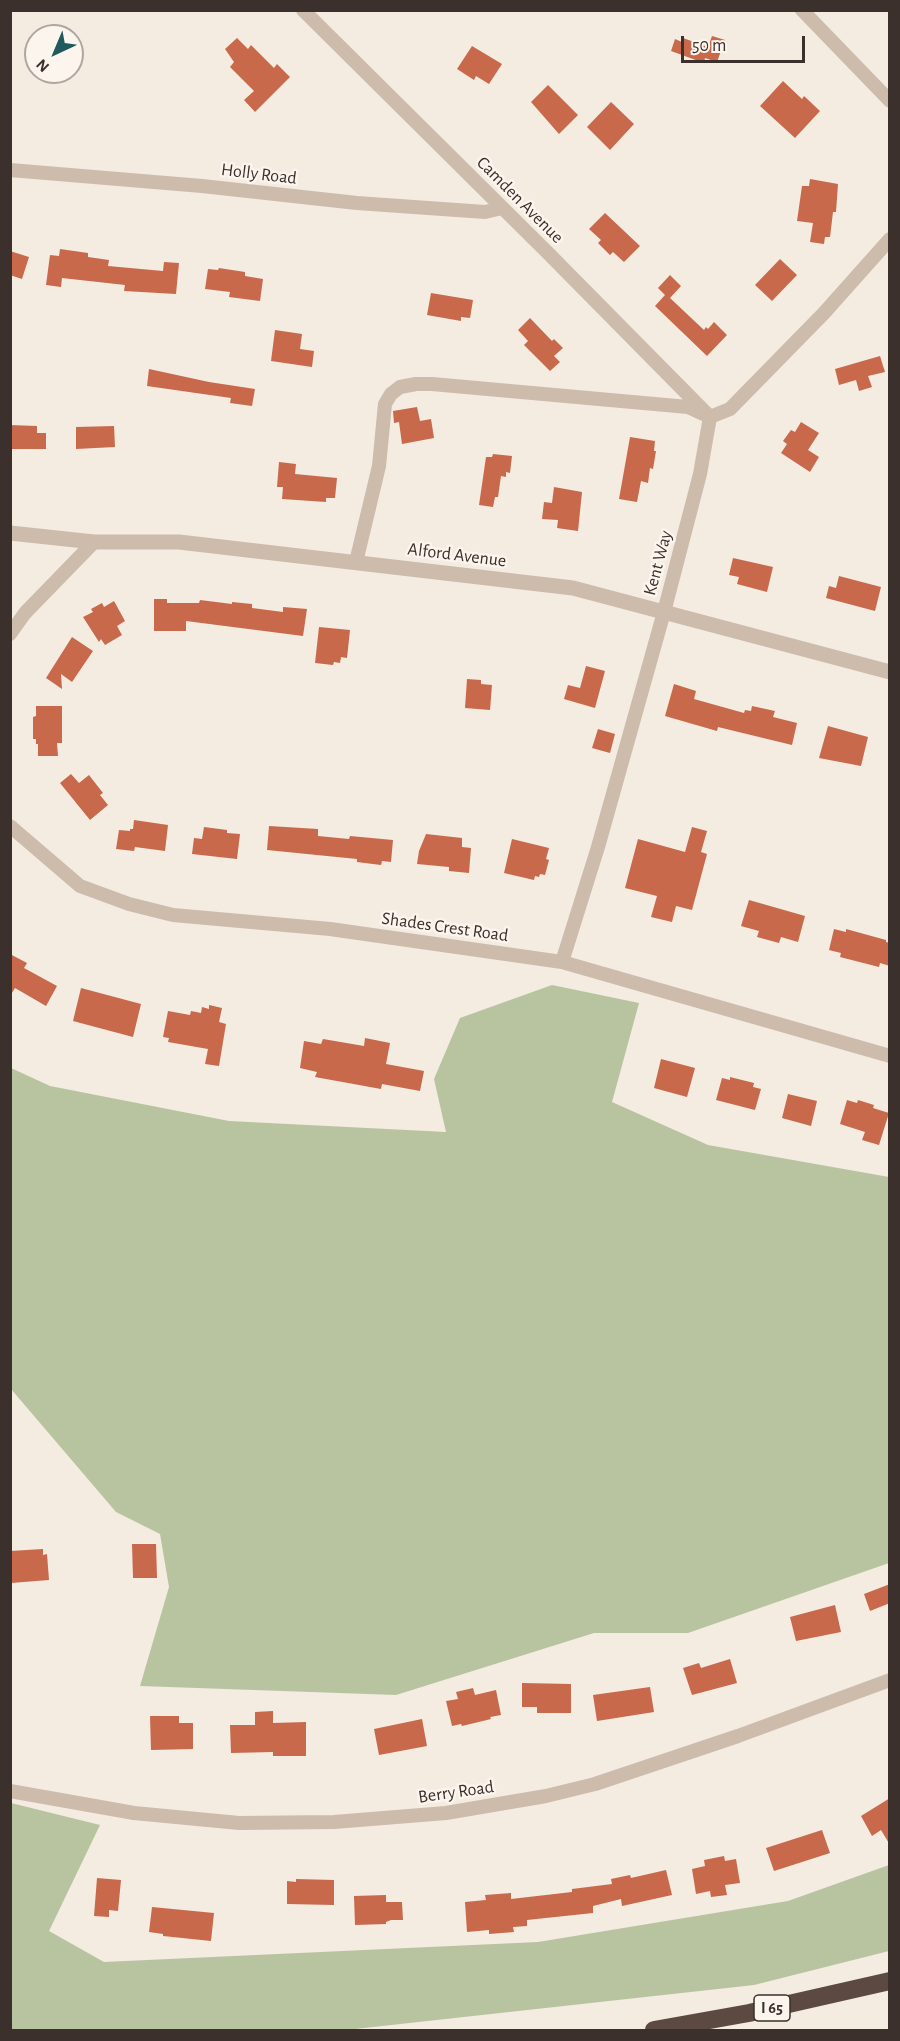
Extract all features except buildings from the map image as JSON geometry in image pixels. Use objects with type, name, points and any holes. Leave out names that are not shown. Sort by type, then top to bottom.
[{"type":"highway","name":"I 65","points":[[654,2031],[749,2013],[890,1981]]},
{"type":"street","name":"Camden Avenue","points":[[303,10],[710,417]]},
{"type":"street","points":[[802,10],[890,101]]},
{"type":"street","name":"Holly Road","points":[[10,170],[202,186],[357,203],[484,212],[502,208]]},
{"type":"street","points":[[356,562],[379,466],[386,404],[391,393],[400,387],[432,384],[688,407],[710,417],[730,409],[824,313],[890,239]]},
{"type":"street","name":"Kent Way","points":[[562,962],[598,847],[664,612],[700,474],[710,417]]},
{"type":"street","name":"Alford Avenue","points":[[10,533],[94,542],[179,542],[573,588],[890,672]]},
{"type":"street","points":[[10,634],[25,613],[94,542]]},
{"type":"street","name":"Shades Crest Road","points":[[10,826],[80,886],[162,913],[330,929],[562,962],[890,1056]]},
{"type":"street","name":"Berry Road","points":[[10,1791],[134,1813],[239,1823],[345,1822],[446,1813],[546,1796],[595,1784],[738,1737],[890,1680]]},
{"type":"green space","points":[[552,985],[639,1003],[612,1102],[708,1145],[889,1177],[889,1563],[688,1633],[594,1633],[396,1695],[140,1686],[169,1587],[160,1534],[116,1512],[11,1389],[11,1068],[50,1086],[229,1121],[446,1132],[434,1079],[460,1018]]},
{"type":"green space","points":[[11,1803],[100,1825],[49,1931],[104,1962],[538,1942],[788,1901],[889,1865],[889,1951],[754,1985],[346,2030],[11,2030]]}]
